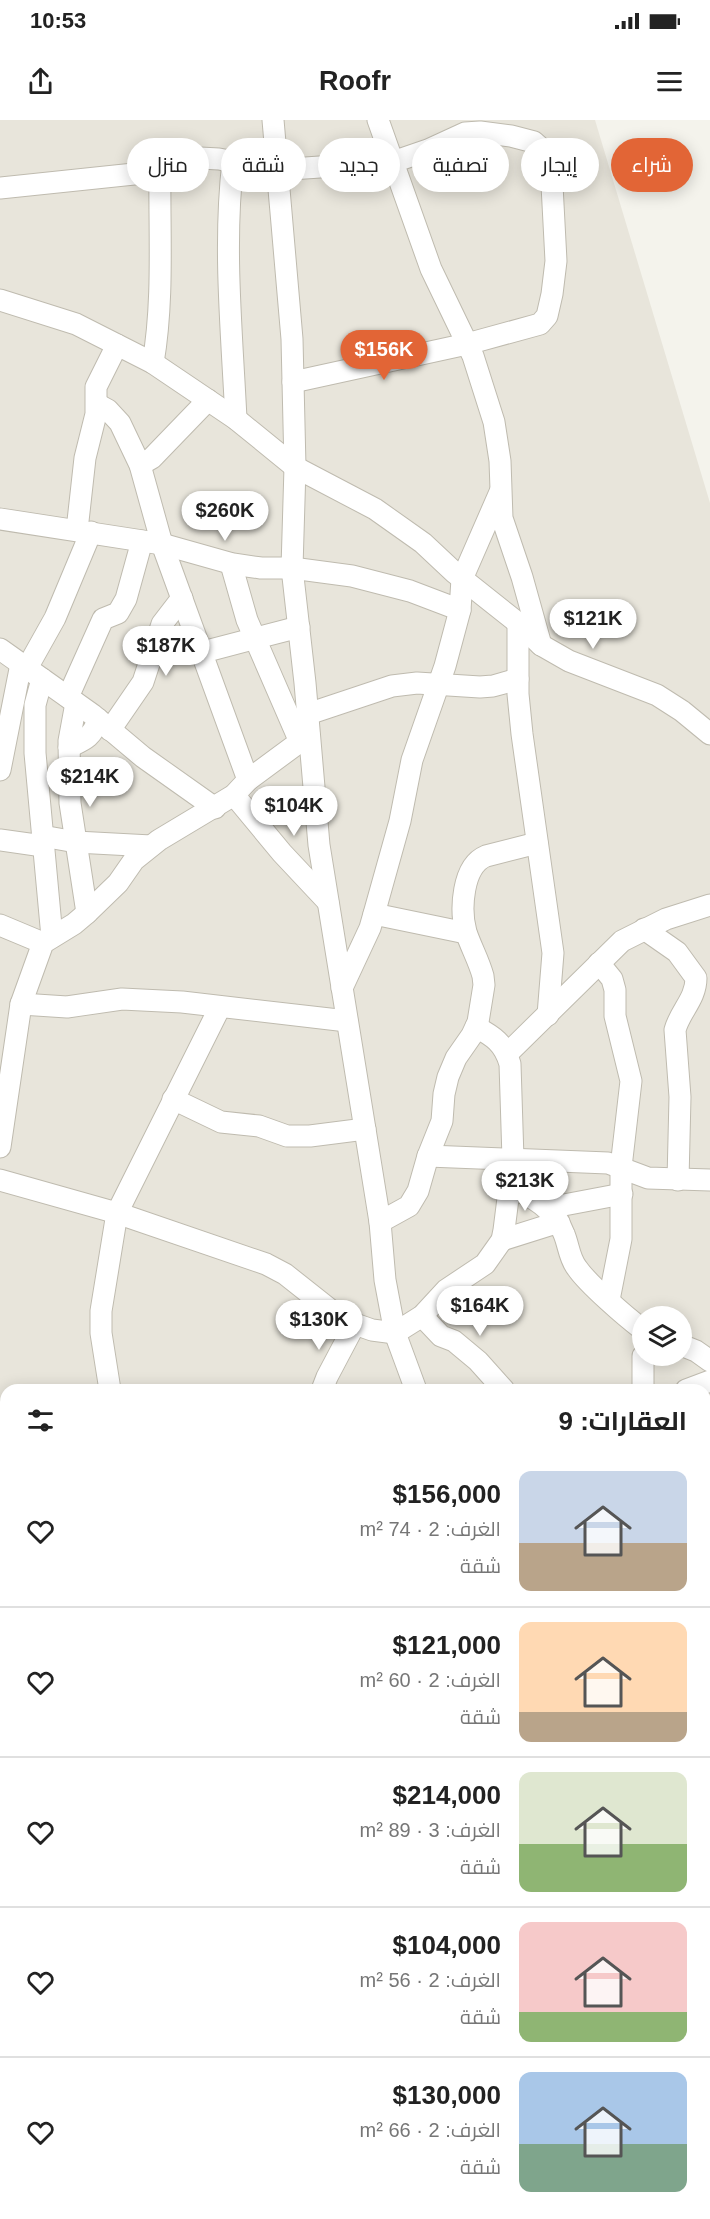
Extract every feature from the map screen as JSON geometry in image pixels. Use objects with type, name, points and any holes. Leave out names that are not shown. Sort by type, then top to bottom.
[{"type":"street","points":[[273,120],[274,138]]},
{"type":"street","points":[[378,120],[384,138]]},
{"type":"street","points":[[293,382],[467,345],[540,324],[547,316],[556,261],[551,166],[543,150],[534,142],[510,136],[480,132],[465,133],[400,160]]},
{"type":"street","points":[[0,188],[127,175]]},
{"type":"street","points":[[400,182],[431,268],[467,345],[494,422],[500,460],[502,518],[541,645]]},
{"type":"street","points":[[153,363],[160,304],[160,192]]},
{"type":"street","points":[[230,192],[230,308],[236,419]]},
{"type":"street","points":[[278,192],[292,339],[295,467],[292,568],[308,714],[304,739],[380,1222],[386,1280],[395,1333],[414,1384]]},
{"type":"street","points":[[0,300],[76,324],[153,363],[236,419],[295,467],[375,510],[423,543],[541,645],[569,661],[657,695],[682,711],[710,734]]},
{"type":"street","points":[[0,770],[4,720],[55,618],[84,531],[85,458],[96,414],[96,387],[117,345]]},
{"type":"street","points":[[140,465],[152,458],[208,400]]},
{"type":"street","points":[[97,404],[108,410],[120,423],[140,465],[152,542],[182,598],[203,652],[229,733],[241,787],[282,853],[328,902]]},
{"type":"street","points":[[342,988],[370,928],[400,821],[412,760],[439,684],[460,610],[462,579],[500,492]]},
{"type":"street","points":[[0,519],[152,542],[231,564],[261,568],[292,568],[352,576],[410,591],[460,610]]},
{"type":"street","points":[[87,913],[71,811],[69,744],[72,700],[103,619],[118,613],[152,542]]},
{"type":"street","points":[[231,564],[247,620],[304,739]]},
{"type":"street","points":[[4,720],[69,744],[89,738],[143,682],[162,624],[182,598]]},
{"type":"street","points":[[518,623],[518,679],[522,734],[553,953],[548,1015]]},
{"type":"street","points":[[203,652],[299,627]]},
{"type":"street","points":[[0,649],[72,700],[142,757],[215,808]]},
{"type":"street","points":[[0,1147],[21,1004],[48,940],[35,705],[30,670]]},
{"type":"street","points":[[308,714],[392,686],[417,683],[480,687],[518,679]]},
{"type":"street","points":[[0,925],[48,940],[87,913],[118,883],[134,860],[151,846],[215,808],[304,739]]},
{"type":"street","points":[[0,840],[151,846]]},
{"type":"street","points":[[380,1222],[409,1206],[418,1191],[428,1156],[442,1121],[448,1077],[456,1058],[476,1027],[482,1004],[484,985],[478,958],[466,933],[467,876],[475,863],[486,856],[537,843]]},
{"type":"street","points":[[507,1054],[622,942],[666,919],[710,905]]},
{"type":"street","points":[[374,914],[466,933]]},
{"type":"street","points":[[645,929],[677,952],[696,978],[693,996],[678,1020],[675,1030],[680,1097],[678,1180]]},
{"type":"street","points":[[599,963],[612,979],[615,990],[615,1016],[631,1081],[621,1167],[621,1239],[609,1300]]},
{"type":"street","points":[[21,1004],[67,1007],[122,999],[347,1021]]},
{"type":"street","points":[[109,1384],[101,1333],[101,1311],[117,1213],[220,1007]]},
{"type":"street","points":[[0,1180],[117,1213],[266,1264],[285,1274],[333,1312],[355,1324],[372,1330],[395,1333],[422,1316],[446,1290],[485,1264],[502,1240],[513,1159],[510,1064],[500,1041],[476,1027]]},
{"type":"street","points":[[172,1099],[221,1122],[259,1126],[287,1136],[310,1136],[365,1129]]},
{"type":"street","points":[[428,1156],[608,1163],[648,1178],[710,1180]]},
{"type":"street","points":[[510,1186],[553,1215],[564,1234],[571,1257],[578,1270],[632,1320]]},
{"type":"street","points":[[502,1240],[553,1215],[622,1194]]},
{"type":"street","points":[[422,1316],[441,1336],[454,1341],[478,1361],[499,1384]]},
{"type":"street","points":[[324,1384],[355,1324]]},
{"type":"street","points":[[692,1349],[710,1361]]},
{"type":"street","points":[[643,1366],[643,1384]]},
{"type":"shaded area","points":[[0,120],[595,120],[611,173],[611,192],[617,192],[710,503],[710,1384],[0,1384]]}]
